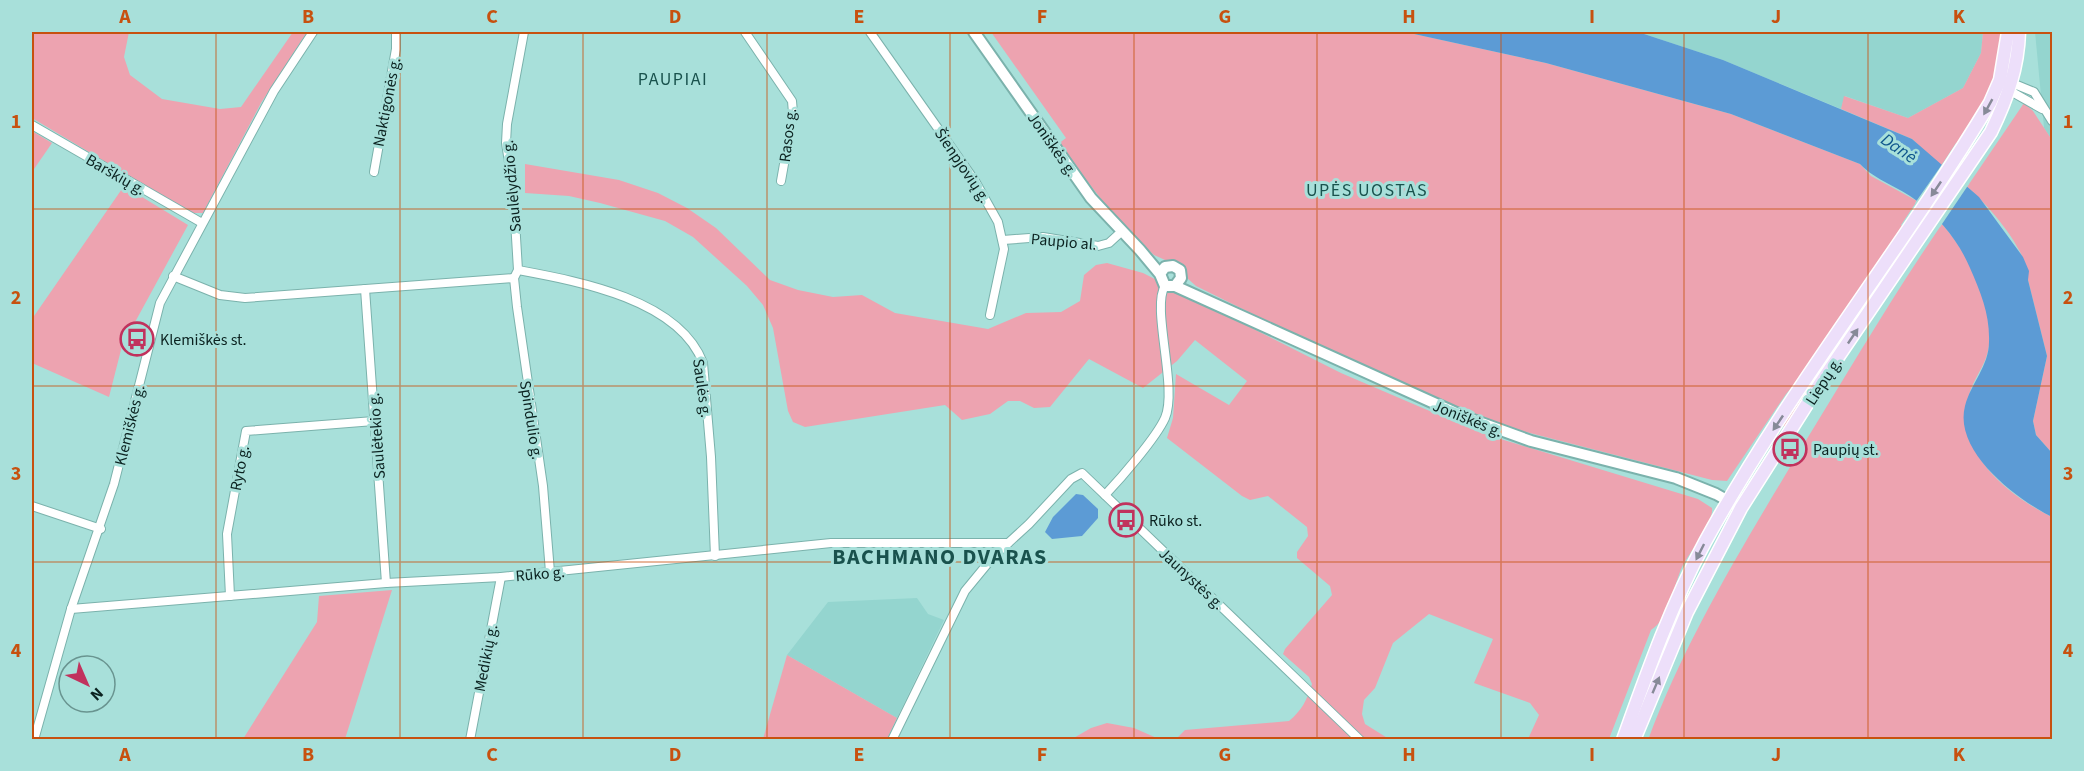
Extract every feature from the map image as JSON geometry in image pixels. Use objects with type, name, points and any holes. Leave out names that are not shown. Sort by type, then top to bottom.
[{"type":"main road","name":"Joniškės g.","points":[[974,32],[1091,198],[1160,274],[1174,283],[1388,385],[1497,430],[1676,478],[1729,500],[1741,508]]},
{"type":"main road","name":"Liepų g.","points":[[1634,740],[1687,612],[1741,508],[1821,382],[1976,156],[1995,124],[2005,84],[2008,32]]},
{"type":"main road","name":"Liepų g.","points":[[1623,740],[1670,615],[1729,500],[2005,84],[2018,57],[2019,32]]},
{"type":"main road","name":"Joniškės g.","points":[[1140,250],[1168,266],[1177,267],[1174,283]]},
{"type":"main road","points":[[1160,274],[1168,266]]},
{"type":"street","name":"Klemiškės g.","points":[[34,740],[34,729],[71,609],[101,529],[154,321],[173,276],[274,91],[313,32]]},
{"type":"street","name":"Naktigonės g.","points":[[374,172],[396,49],[396,32]]},
{"type":"street","name":"Saulėlydžio g.","points":[[518,270],[513,188],[506,143],[507,124],[524,32]]},
{"type":"street","name":"Rasos g.","points":[[745,32],[792,101],[794,113],[781,181]]},
{"type":"street","name":"Šienpjovių g.","points":[[870,32],[989,203],[1004,240]]},
{"type":"street","points":[[2005,84],[2043,109],[2052,121]]},
{"type":"street","points":[[2005,84],[2034,92],[2042,102],[2043,109]]},
{"type":"street","name":"Barškių g.","points":[[32,125],[202,223]]},
{"type":"street","name":"Paupio al.","points":[[1004,240],[1042,237],[1098,246],[1108,243],[1121,232]]},
{"type":"street","points":[[990,315],[1004,240]]},
{"type":"street","points":[[173,276],[232,297],[514,278],[518,270]]},
{"type":"street","name":"Saulės g.","points":[[518,270],[611,291],[673,324],[698,351],[702,363],[711,457],[715,555]]},
{"type":"street","name":"Spindulio g.","points":[[514,278],[547,522],[550,572]]},
{"type":"street","points":[[1105,495],[1122,477],[1166,418],[1167,349],[1160,299],[1174,283]]},
{"type":"street","name":"Saulėtekio g.","points":[[364,288],[386,583]]},
{"type":"street","name":"Ryto g.","points":[[230,596],[227,534],[246,431],[375,421]]},
{"type":"street","name":"Jaunystės g.","points":[[892,740],[965,591],[1008,543],[1076,474],[1082,473],[1360,740]]},
{"type":"street","points":[[32,506],[101,529]]},
{"type":"street","name":"Rūko g.","points":[[71,609],[386,583],[501,577],[831,543],[1008,543]]},
{"type":"street","name":"Medikių g.","points":[[470,740],[501,577]]},
{"type":"shaded area","points":[[32,32],[129,32],[124,57],[130,75],[162,99],[220,109],[241,107],[293,32],[307,32],[261,103],[203,213],[191,213],[32,118]]},
{"type":"shaded area","points":[[991,32],[1405,32],[1546,63],[1731,114],[1860,164],[1871,176],[1917,201],[1901,225],[1903,227],[1816,360],[1786,394],[1727,481],[1712,480],[1503,426],[1334,354],[1196,286],[1187,278],[1185,269],[1154,255],[1123,227],[1058,144],[1066,138]]},
{"type":"shaded area","points":[[1638,32],[1983,32],[1981,53],[1963,88],[1908,118],[1845,96],[1841,109],[1723,60]]},
{"type":"shaded area","points":[[1983,32],[2001,32],[2000,48],[1993,77],[1968,132],[1960,145],[1956,143],[1941,166],[1912,139],[1841,109],[1844,96],[1908,118],[1963,88],[1981,53]]},
{"type":"shaded area","points":[[2035,32],[2052,32],[2052,140],[2044,128]]},
{"type":"shaded area","points":[[2024,103],[2033,111],[2052,140],[2052,453],[2036,435],[2033,421],[2047,356],[2027,269],[2006,230],[1986,205],[1967,187]]},
{"type":"shaded area","points":[[32,131],[52,143],[32,172]]},
{"type":"shaded area","points":[[525,164],[619,180],[658,193],[687,208],[716,228],[770,280],[798,290],[833,297],[862,295],[895,313],[988,329],[1026,313],[1061,312],[1080,301],[1084,275],[1096,265],[1107,263],[1143,273],[1341,373],[1481,433],[1698,499],[1712,508],[1712,514],[1682,567],[1663,618],[1651,630],[1609,739],[1528,739],[1539,715],[1530,703],[1474,683],[1493,639],[1429,614],[1393,643],[1375,688],[1364,700],[1362,714],[1365,724],[1389,739],[1176,739],[1185,730],[1289,721],[1294,717],[1304,704],[1312,684],[1309,677],[1283,654],[1332,595],[1330,586],[1297,558],[1297,552],[1308,536],[1307,527],[1268,496],[1250,500],[1242,496],[1167,438],[1173,418],[1176,374],[1229,405],[1247,381],[1195,340],[1177,361],[1143,388],[1089,359],[1050,407],[1034,408],[1020,401],[1008,401],[990,414],[962,420],[945,405],[805,427],[793,422],[788,411],[773,328],[763,305],[747,286],[693,237],[665,221],[569,196],[525,193]]},
{"type":"shaded area","points":[[124,186],[188,225],[122,346],[109,397],[32,363],[32,319]]},
{"type":"shaded area","points":[[1942,224],[1961,250],[1978,280],[1988,313],[1990,329],[1988,352],[1969,396],[1966,416],[1969,435],[1977,453],[2002,484],[2018,497],[2052,517],[2052,739],[1648,740],[1680,664],[1718,590],[1870,335]]},
{"type":"shaded area","points":[[1911,233],[1915,235],[1785,427],[1783,426]]},
{"type":"shaded area","points":[[392,590],[345,739],[243,739],[317,622],[319,596]]},
{"type":"shaded area","points":[[917,598],[928,614],[944,620],[897,718],[787,655],[828,602]]},
{"type":"shaded area","points":[[787,655],[897,718],[887,739],[763,739]]},
{"type":"shaded area","points":[[1107,723],[1134,728],[1159,739],[1072,739],[1091,728]]},
{"type":"water","name":"Danė","points":[[1405,32],[1638,32],[1723,60],[1912,139],[1979,197],[2023,257],[2029,271],[2028,280],[2047,356],[2033,421],[2036,435],[2052,453],[2052,517],[2006,487],[1978,457],[1969,440],[1964,423],[1965,406],[1988,351],[1989,332],[1986,313],[1966,258],[1941,223],[1917,201],[1873,175],[1860,164],[1731,114],[1546,63]]},
{"type":"water","points":[[1076,494],[1083,495],[1098,509],[1098,518],[1082,536],[1052,539],[1045,532],[1053,517]]},
{"type":"pier","points":[[1943,163],[1969,184],[1940,227],[1915,203]]},
{"type":"place","name":"Klemiškės st.","points":[[137,339]]},
{"type":"place","name":"Paupių st.","points":[[1790,449]]},
{"type":"place","name":"Rūko st.","points":[[1126,520]]},
{"type":"district","name":"PAUPIAI","points":[[673,79]]},
{"type":"district","name":"UPĖS UOSTAS","points":[[1367,190]]},
{"type":"district","name":"BACHMANO DVARAS","points":[[940,556]]}]
